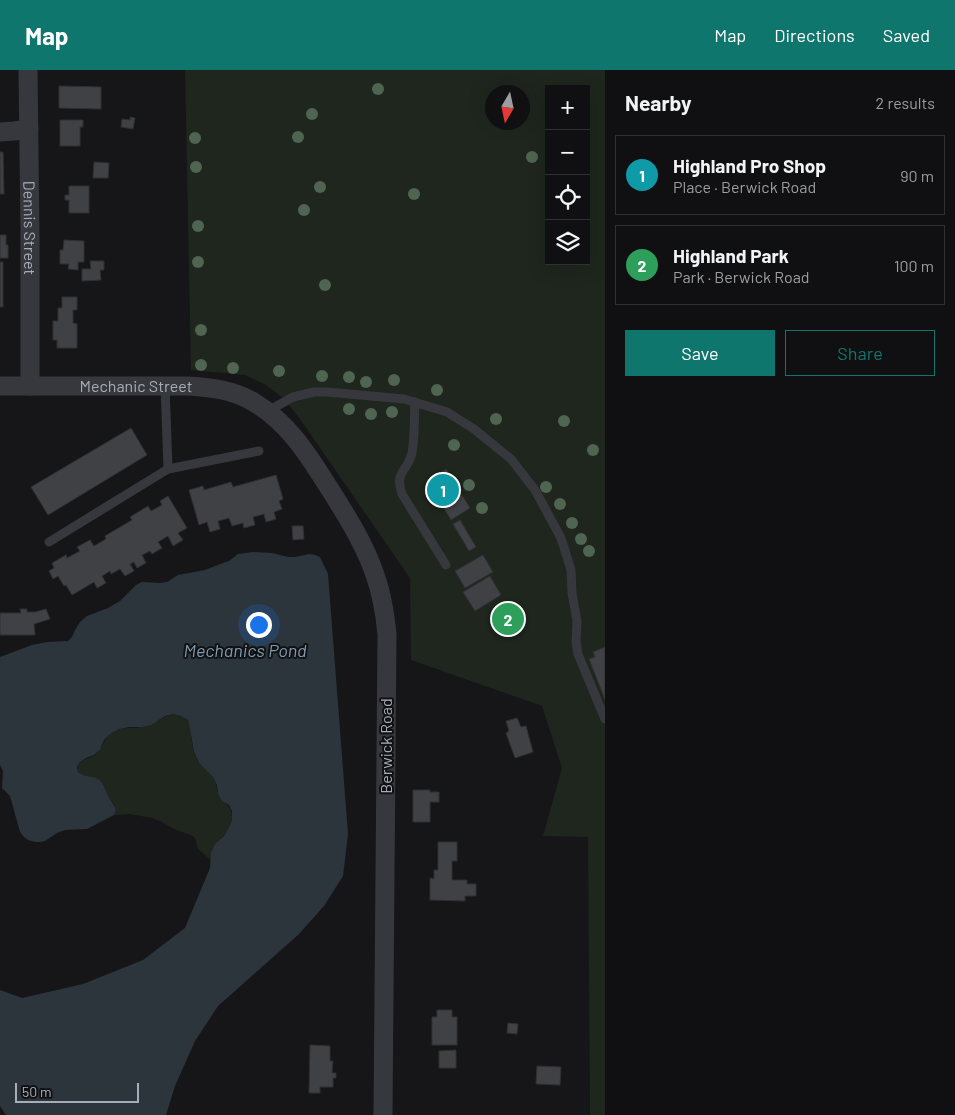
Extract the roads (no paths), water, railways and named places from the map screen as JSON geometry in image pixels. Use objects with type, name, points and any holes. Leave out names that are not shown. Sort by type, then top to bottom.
[{"type":"street","name":"Dennis Street","points":[[28,70],[30,386]]},
{"type":"street","points":[[0,132],[29,129]]},
{"type":"street","name":"Mechanic Street","points":[[0,386],[196,386],[228,391],[250,399],[268,411]]},
{"type":"street","name":"Berwick Road","points":[[268,411],[290,432],[304,450],[350,523],[372,567],[384,611],[387,645],[383,1115]]},
{"type":"lane","points":[[165,386],[168,469]]},
{"type":"lane","points":[[268,411],[293,397],[314,392],[404,399],[447,412],[474,429],[511,459],[534,490],[561,538],[571,570],[572,593],[577,621],[576,642],[578,654],[605,719]]},
{"type":"lane","points":[[415,402],[414,439],[411,456],[402,472],[400,487],[402,494],[446,565]]},
{"type":"lane","points":[[49,542],[168,469],[259,452]]},
{"type":"water","name":"Mechanics Pond","points":[[253,552],[272,553],[288,557],[315,555],[320,557],[328,574],[348,834],[343,876],[324,906],[298,935],[218,1006],[195,1041],[175,1086],[166,1115],[6,1115],[0,1106],[0,990],[22,998],[83,984],[143,960],[185,928],[210,868],[211,852],[215,844],[224,836],[229,828],[232,820],[232,811],[218,794],[217,785],[213,777],[199,763],[194,752],[188,720],[173,714],[165,716],[151,725],[119,729],[104,740],[100,750],[80,762],[77,767],[78,772],[85,776],[97,778],[102,782],[116,810],[114,815],[87,829],[65,830],[40,842],[28,840],[20,832],[10,796],[2,788],[3,771],[0,765],[0,657],[32,645],[68,641],[80,622],[87,616],[120,601],[136,585],[142,582],[167,582],[178,575],[205,570],[229,561],[238,554]]},
{"type":"place","name":"Highland Pro Shop","points":[[443,490]]},
{"type":"place","name":"Highland Park","points":[[508,619]]}]
